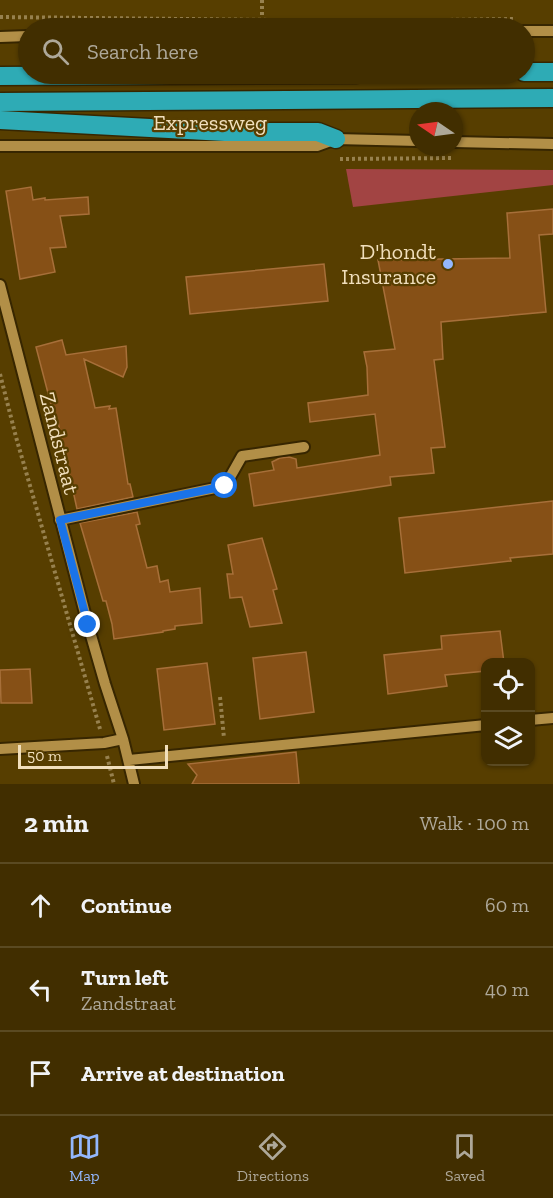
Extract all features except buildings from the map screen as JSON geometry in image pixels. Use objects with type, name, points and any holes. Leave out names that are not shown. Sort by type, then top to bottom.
[{"type":"highway","points":[[535,72],[553,72]]},
{"type":"highway","points":[[0,76],[18,76]]},
{"type":"highway","name":"Expressweg","points":[[0,102],[553,98]]},
{"type":"highway","points":[[0,120],[225,132],[318,132],[336,139]]},
{"type":"street","points":[[535,31],[553,31]]},
{"type":"street","points":[[0,37],[18,36]]},
{"type":"street","name":"Expressweg","points":[[0,146],[317,146],[336,139],[409,141]]},
{"type":"street","points":[[463,142],[553,144]]},
{"type":"street","name":"Zandstraat","points":[[0,285],[98,662],[123,739],[134,784]]},
{"type":"street","points":[[60,520],[225,486],[243,456],[304,447]]},
{"type":"street","points":[[535,720],[553,718]]},
{"type":"street","points":[[129,760],[481,725]]},
{"type":"street","points":[[0,749],[104,743],[123,739]]},
{"type":"path","points":[[262,0],[262,18]]},
{"type":"path","points":[[0,17],[87,18]]},
{"type":"path","points":[[0,374],[114,784]]},
{"type":"path","points":[[220,697],[225,751]]},
{"type":"shaded area","points":[[346,169],[553,170],[553,185],[353,207]]},
{"type":"place","name":"D'hondt Insurance","points":[[448,264]]},
{"type":"route","points":[[88,625],[60,520],[225,486]]}]
